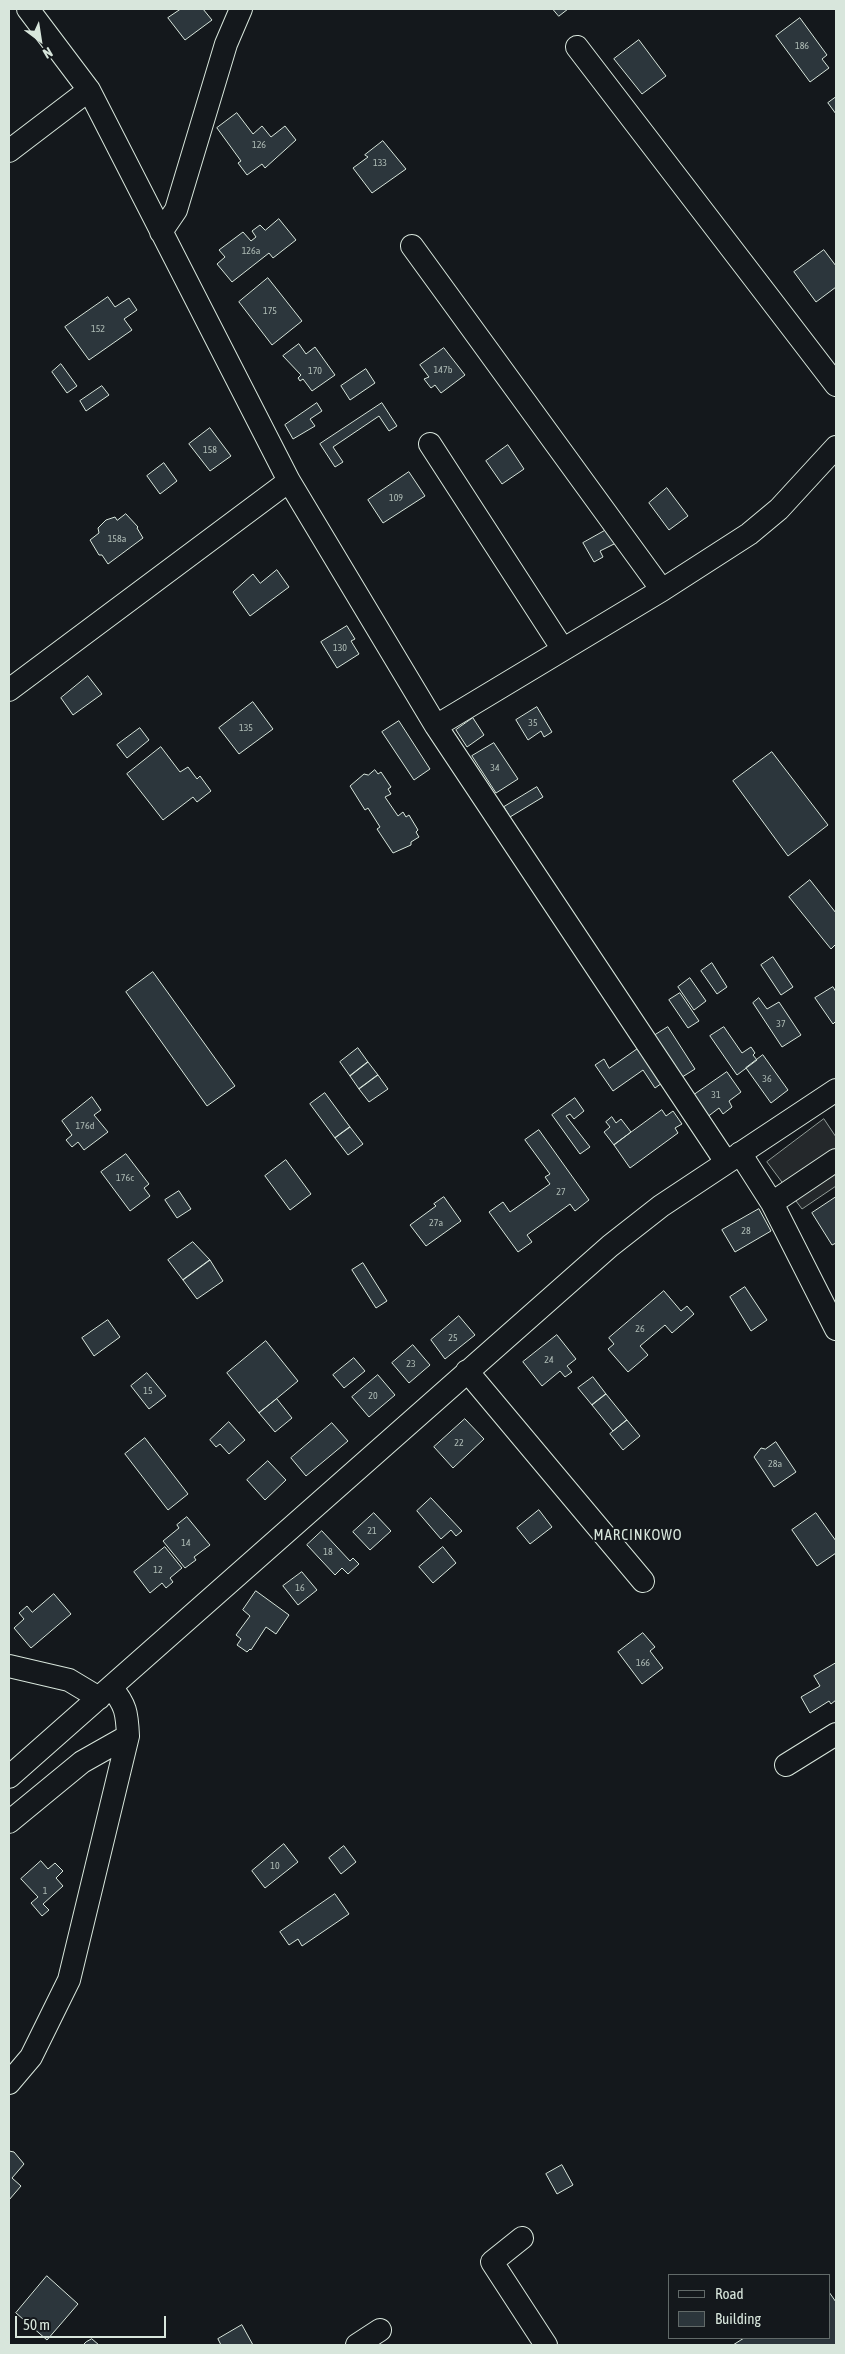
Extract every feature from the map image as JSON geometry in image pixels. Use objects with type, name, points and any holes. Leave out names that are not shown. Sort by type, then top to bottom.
[{"type":"street","points":[[28,9],[89,90],[289,481],[436,726],[733,1158],[772,1203],[836,1329]]},
{"type":"street","points":[[161,232],[176,210],[226,44],[241,9]]},
{"type":"street","points":[[577,46],[836,385]]},
{"type":"street","points":[[9,151],[89,90]]},
{"type":"street","points":[[412,246],[662,590]]},
{"type":"street","points":[[430,444],[562,648]]},
{"type":"street","points":[[436,726],[562,648],[662,590],[749,534],[779,509],[836,447]]},
{"type":"street","points":[[9,690],[289,481]]},
{"type":"street","points":[[9,1776],[320,1504],[467,1371],[610,1246],[662,1206],[836,1090]]},
{"type":"street","points":[[772,1203],[836,1160]]},
{"type":"street","points":[[467,1371],[643,1581]]},
{"type":"street","points":[[9,1666],[69,1680],[105,1692],[122,1701],[127,1714],[128,1736],[69,1980],[31,2057],[9,2083]]},
{"type":"street","points":[[786,1765],[836,1734]]},
{"type":"street","points":[[9,1822],[82,1762],[128,1736]]},
{"type":"street","points":[[522,2238],[492,2262],[546,2345]]},
{"type":"street","points":[[357,2345],[380,2330]]},
{"type":"shaded area","points":[[824,1119],[836,1137],[836,1186],[802,1209],[767,1162]]},
{"type":"building","points":[[181,9],[203,9],[212,20],[185,40],[168,18]]},
{"type":"building","points":[[553,9],[568,9],[559,16]]},
{"type":"building","points":[[800,18],[827,55],[822,59],[829,68],[810,82],[776,36]]},
{"type":"building","points":[[639,40],[666,76],[642,94],[614,59]]},
{"type":"building","points":[[836,97],[836,114],[828,103]]},
{"type":"building","points":[[237,113],[253,134],[262,126],[271,137],[285,126],[296,140],[265,168],[262,164],[247,175],[238,163],[241,161],[217,128]]},
{"type":"building","points":[[383,141],[406,169],[372,193],[353,168],[368,157],[365,155]]},
{"type":"building","points":[[279,219],[296,240],[273,258],[269,253],[232,282],[217,264],[225,257],[219,250],[243,232],[251,241],[256,237],[252,231],[260,225],[265,230]]},
{"type":"building","points":[[824,250],[836,266],[836,287],[816,302],[794,272]]},
{"type":"building","points":[[268,278],[302,321],[272,345],[239,302]]},
{"type":"building","points":[[108,297],[115,307],[129,298],[137,310],[124,319],[132,330],[89,360],[65,327]]},
{"type":"building","points":[[299,344],[306,354],[315,347],[335,375],[312,391],[303,379],[300,381],[298,378],[301,375],[283,356]]},
{"type":"building","points":[[444,348],[465,375],[441,393],[435,385],[431,388],[424,379],[429,377],[420,365]]},
{"type":"building","points":[[61,364],[77,386],[67,393],[52,372]]},
{"type":"building","points":[[366,369],[375,383],[350,400],[341,386]]},
{"type":"building","points":[[102,386],[109,395],[86,411],[80,401]]},
{"type":"building","points":[[317,403],[322,411],[310,419],[315,426],[293,439],[285,425]]},
{"type":"building","points":[[382,403],[397,426],[389,431],[379,416],[333,447],[343,462],[335,467],[320,444]]},
{"type":"building","points":[[210,428],[231,456],[210,471],[189,444]]},
{"type":"building","points":[[508,445],[524,469],[502,484],[486,461]]},
{"type":"building","points":[[164,463],[177,481],[160,494],[147,476]]},
{"type":"building","points":[[409,472],[425,496],[383,523],[368,500]]},
{"type":"building","points":[[667,488],[688,516],[669,530],[649,503]]},
{"type":"building","points":[[126,514],[138,527],[143,538],[108,564],[102,555],[99,555],[90,540],[99,533],[98,528],[106,520],[115,517],[117,520]]},
{"type":"building","points":[[608,529],[616,543],[600,551],[603,557],[594,562],[583,543]]},
{"type":"building","points":[[277,570],[289,587],[250,616],[233,592],[253,574],[260,583]]},
{"type":"building","points":[[347,626],[355,639],[351,641],[359,654],[337,668],[321,642]]},
{"type":"building","points":[[88,676],[102,694],[73,715],[61,698]]},
{"type":"building","points":[[253,702],[273,729],[239,754],[219,728]]},
{"type":"building","points":[[537,707],[552,732],[544,737],[541,731],[528,740],[516,720]]},
{"type":"building","points":[[473,718],[484,735],[467,747],[456,730]]},
{"type":"building","points":[[399,721],[430,769],[414,780],[382,732]]},
{"type":"building","points":[[140,728],[149,740],[127,758],[117,745]]},
{"type":"building","points":[[494,743],[518,779],[496,793],[472,756]]},
{"type":"building","points":[[161,747],[180,772],[188,767],[197,779],[200,776],[211,791],[197,802],[193,797],[163,820],[127,774]]},
{"type":"building","points":[[772,752],[828,825],[788,856],[733,781]]},
{"type":"building","points":[[375,770],[378,774],[381,772],[391,787],[388,789],[391,794],[385,797],[398,816],[403,812],[406,817],[409,815],[418,830],[416,832],[419,837],[411,842],[411,845],[393,853],[377,829],[380,827],[368,808],[365,810],[350,786],[364,774],[368,775]]},
{"type":"building","points":[[537,787],[543,797],[510,817],[504,807]]},
{"type":"building","points":[[810,880],[836,913],[836,944],[831,949],[789,897]]},
{"type":"building","points":[[773,957],[793,987],[781,995],[761,965]]},
{"type":"building","points":[[712,963],[727,987],[717,994],[701,971]]},
{"type":"building","points":[[153,972],[235,1086],[207,1106],[126,992]]},
{"type":"building","points":[[690,978],[706,1001],[694,1010],[678,987]]},
{"type":"building","points":[[833,987],[836,992],[836,1021],[833,1024],[815,998]]},
{"type":"building","points":[[680,993],[699,1021],[688,1028],[669,1000]]},
{"type":"building","points":[[759,998],[767,1009],[779,1002],[801,1035],[782,1047],[753,1003]]},
{"type":"building","points":[[668,1027],[695,1069],[679,1079],[652,1037]]},
{"type":"building","points":[[724,1027],[742,1053],[751,1047],[755,1053],[753,1055],[757,1060],[737,1075],[710,1036]]},
{"type":"building","points":[[358,1048],[368,1062],[350,1076],[340,1062]]},
{"type":"building","points":[[639,1048],[662,1083],[655,1088],[643,1070],[613,1091],[595,1065],[604,1059],[609,1068]]},
{"type":"building","points":[[763,1055],[788,1090],[771,1103],[746,1068]]},
{"type":"building","points":[[368,1062],[378,1075],[359,1089],[350,1076]]},
{"type":"building","points":[[727,1072],[741,1092],[729,1101],[732,1107],[723,1114],[719,1108],[706,1118],[691,1097]]},
{"type":"building","points":[[378,1075],[388,1089],[369,1102],[359,1089]]},
{"type":"building","points":[[325,1093],[350,1127],[335,1138],[310,1104]]},
{"type":"building","points":[[92,1097],[101,1110],[94,1115],[108,1132],[84,1150],[78,1142],[72,1147],[66,1140],[72,1135],[62,1121]]},
{"type":"building","points":[[575,1098],[584,1111],[574,1119],[570,1114],[566,1116],[590,1147],[580,1154],[552,1115]]},
{"type":"building","points":[[662,1110],[666,1116],[673,1111],[682,1124],[675,1128],[678,1133],[630,1168],[614,1145]]},
{"type":"building","points":[[612,1117],[616,1123],[621,1119],[631,1132],[614,1145],[604,1132],[610,1127],[606,1122]]},
{"type":"building","points":[[350,1127],[363,1144],[348,1155],[335,1138]]},
{"type":"building","points":[[539,1130],[589,1200],[575,1211],[570,1204],[527,1235],[532,1242],[518,1252],[489,1212],[503,1202],[510,1212],[550,1184],[545,1177],[550,1174],[525,1140]]},
{"type":"building","points":[[126,1154],[149,1184],[144,1188],[150,1196],[130,1211],[101,1172]]},
{"type":"building","points":[[286,1160],[311,1194],[290,1210],[265,1176]]},
{"type":"building","points":[[179,1191],[191,1209],[177,1218],[165,1200]]},
{"type":"building","points":[[444,1197],[461,1221],[426,1246],[410,1225],[436,1206],[434,1204]]},
{"type":"building","points":[[836,1197],[836,1243],[832,1245],[812,1213]]},
{"type":"building","points":[[759,1209],[771,1231],[735,1252],[722,1230]]},
{"type":"building","points":[[193,1242],[210,1260],[183,1280],[168,1260]]},
{"type":"building","points":[[210,1260],[223,1281],[197,1299],[183,1280]]},
{"type":"building","points":[[363,1263],[387,1301],[376,1308],[352,1270]]},
{"type":"building","points":[[745,1287],[767,1320],[751,1331],[730,1297]]},
{"type":"building","points":[[664,1291],[681,1311],[687,1306],[694,1314],[672,1333],[665,1325],[640,1346],[648,1355],[628,1372],[608,1349],[614,1344],[609,1338]]},
{"type":"building","points":[[459,1316],[475,1335],[445,1359],[431,1340]]},
{"type":"building","points":[[108,1320],[120,1337],[94,1356],[82,1338]]},
{"type":"building","points":[[557,1335],[576,1359],[567,1366],[572,1372],[565,1377],[560,1371],[542,1386],[523,1362]]},
{"type":"building","points":[[266,1341],[298,1381],[259,1413],[227,1373]]},
{"type":"building","points":[[413,1345],[430,1365],[409,1383],[392,1363]]},
{"type":"building","points":[[354,1358],[365,1371],[344,1388],[333,1375]]},
{"type":"building","points":[[147,1373],[166,1396],[149,1409],[131,1386]]},
{"type":"building","points":[[378,1375],[395,1395],[369,1417],[352,1397]]},
{"type":"building","points":[[593,1377],[606,1394],[592,1405],[578,1388]]},
{"type":"building","points":[[606,1394],[627,1420],[613,1431],[592,1405]]},
{"type":"building","points":[[277,1399],[292,1418],[275,1432],[259,1413]]},
{"type":"building","points":[[465,1419],[484,1439],[453,1468],[434,1447]]},
{"type":"building","points":[[627,1420],[640,1436],[623,1450],[610,1434]]},
{"type":"building","points":[[229,1422],[245,1440],[229,1454],[220,1444],[216,1447],[210,1440]]},
{"type":"building","points":[[332,1423],[348,1441],[306,1476],[291,1458]]},
{"type":"building","points":[[145,1438],[188,1494],[168,1510],[125,1454]]},
{"type":"building","points":[[776,1442],[796,1472],[774,1487],[754,1457],[761,1448],[765,1449]]},
{"type":"building","points":[[268,1461],[286,1480],[265,1500],[247,1480]]},
{"type":"building","points":[[431,1498],[462,1531],[456,1536],[451,1530],[441,1539],[417,1511]]},
{"type":"building","points":[[539,1510],[552,1527],[530,1544],[517,1528]]},
{"type":"building","points":[[374,1513],[391,1531],[370,1550],[353,1532]]},
{"type":"building","points":[[816,1513],[836,1541],[836,1553],[817,1566],[792,1530]]},
{"type":"building","points":[[187,1517],[210,1545],[194,1557],[196,1560],[185,1568],[163,1541],[179,1528],[177,1525]]},
{"type":"building","points":[[322,1531],[350,1561],[353,1558],[359,1564],[348,1574],[342,1568],[335,1575],[307,1545]]},
{"type":"building","points":[[165,1547],[182,1568],[170,1578],[173,1582],[166,1588],[162,1583],[150,1593],[134,1572]]},
{"type":"building","points":[[443,1547],[456,1563],[433,1583],[419,1567]]},
{"type":"building","points":[[302,1572],[317,1590],[298,1605],[283,1586]]},
{"type":"building","points":[[256,1591],[289,1615],[276,1634],[266,1627],[251,1650],[247,1652],[237,1645],[241,1639],[236,1635],[250,1616],[243,1610]]},
{"type":"building","points":[[54,1594],[71,1614],[31,1648],[14,1628],[24,1619],[19,1613],[27,1606],[32,1612]]},
{"type":"building","points":[[643,1633],[655,1647],[650,1651],[663,1668],[642,1684],[618,1652]]},
{"type":"building","points":[[836,1663],[836,1700],[831,1704],[829,1701],[810,1713],[801,1697],[820,1686],[814,1676]]},
{"type":"building","points":[[284,1844],[298,1862],[265,1888],[252,1871]]},
{"type":"building","points":[[344,1846],[356,1862],[341,1874],[329,1858]]},
{"type":"building","points":[[41,1861],[48,1869],[55,1863],[63,1871],[56,1878],[63,1886],[43,1904],[49,1910],[42,1916],[31,1903],[38,1897],[21,1879]]},
{"type":"building","points":[[335,1894],[349,1914],[302,1946],[298,1939],[289,1945],[280,1932]]},
{"type":"building","points":[[9,2151],[14,2152],[24,2164],[12,2178],[21,2186],[9,2200]]},
{"type":"building","points":[[562,2165],[573,2185],[557,2194],[546,2174]]},
{"type":"building","points":[[47,2276],[78,2304],[47,2340],[16,2313]]},
{"type":"building","points":[[830,2293],[836,2302],[836,2345],[733,2345],[742,2339],[830,2339]]},
{"type":"building","points":[[242,2325],[253,2345],[221,2345],[218,2339]]},
{"type":"building","points":[[92,2339],[99,2345],[83,2345],[86,2342]]},
{"type":"district","name":"MARCINKOWO","points":[[638,1535]]}]
